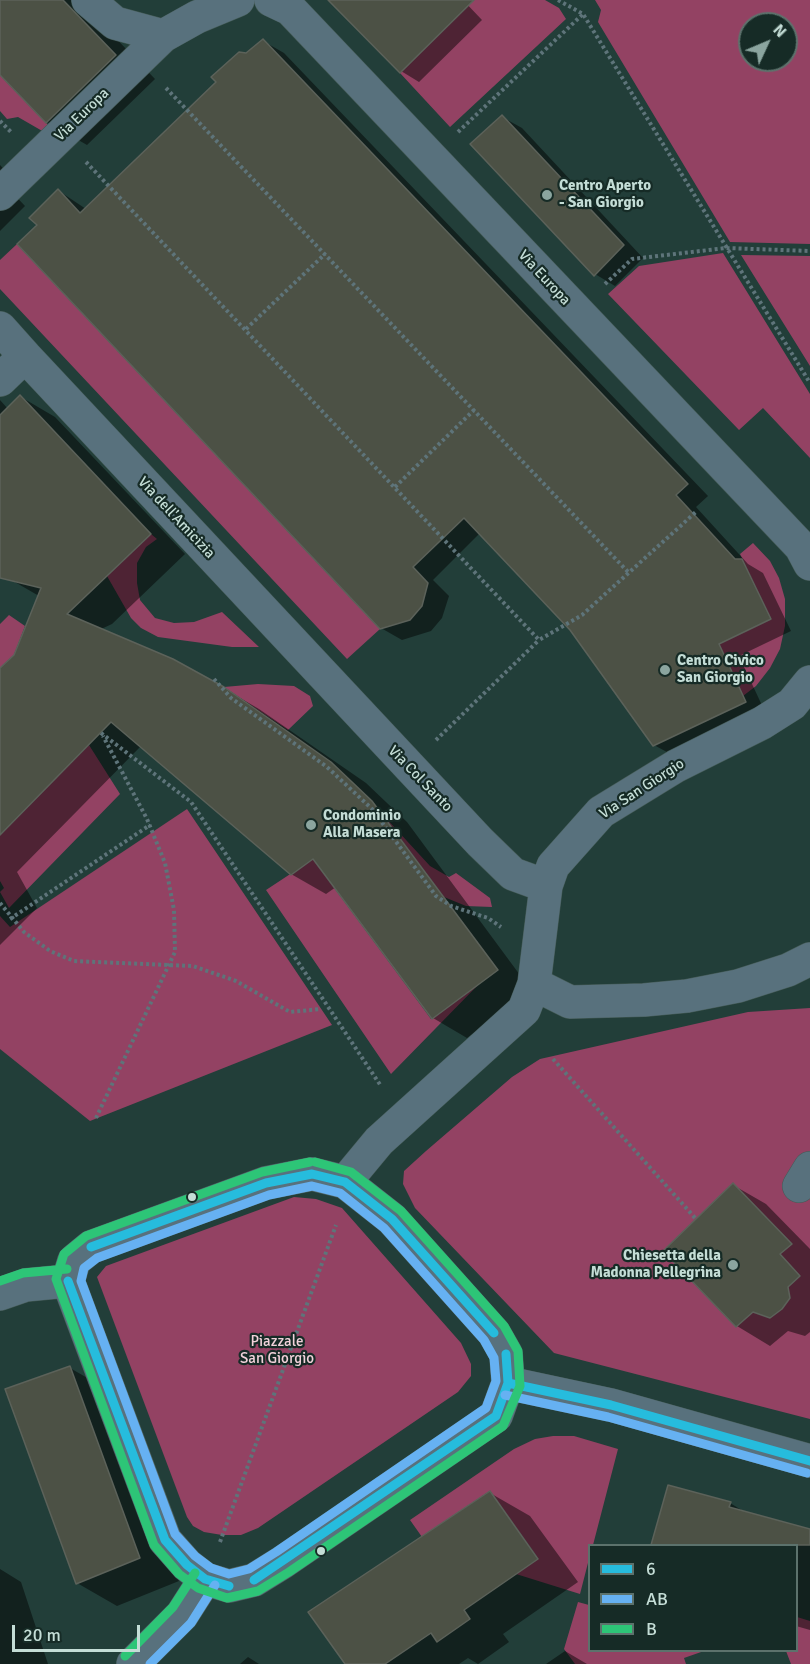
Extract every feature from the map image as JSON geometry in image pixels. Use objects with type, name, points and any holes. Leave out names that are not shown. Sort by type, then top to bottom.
[{"type":"street","points":[[88,0],[115,23],[164,36]]},
{"type":"street","name":"Via Europa","points":[[0,194],[164,36],[196,17],[238,0]]},
{"type":"street","name":"Via Europa","points":[[271,0],[290,9],[801,547],[810,564]]},
{"type":"street","name":"Via dell'Amicizia","points":[[0,328],[304,656]]},
{"type":"street","points":[[0,380],[25,356]]},
{"type":"street","name":"Via Col Santo","points":[[304,656],[513,874],[546,886]]},
{"type":"street","name":"Via San Giorgio","points":[[345,1182],[380,1141],[524,1010],[534,984],[546,886],[553,866],[601,812],[676,766],[762,723],[792,704],[810,682]]},
{"type":"street","points":[[534,984],[570,1002],[655,999],[687,996],[738,986],[788,970],[810,959]]},
{"type":"street","points":[[312,1174],[345,1182],[392,1219],[494,1333],[506,1354],[508,1383],[496,1416],[283,1562],[254,1580],[230,1586],[205,1579],[187,1565],[165,1539],[68,1281],[74,1262],[91,1247],[266,1183],[312,1174]]},
{"type":"street","points":[[0,1294],[26,1285],[68,1281]]},
{"type":"street","points":[[508,1383],[611,1405],[810,1461]]},
{"type":"street","points":[[133,1664],[182,1615],[205,1579]]},
{"type":"path","points":[[558,0],[583,14],[810,383]]},
{"type":"path","points":[[451,139],[583,14]]},
{"type":"path","points":[[139,59],[630,574]]},
{"type":"path","points":[[60,136],[246,329],[539,640]]},
{"type":"path","points":[[603,286],[632,259],[726,248],[810,251]]},
{"type":"path","points":[[246,329],[325,254]]},
{"type":"path","points":[[395,488],[474,410]]},
{"type":"path","points":[[433,743],[539,640],[582,615],[697,511]]},
{"type":"path","points":[[214,679],[231,698],[327,767],[372,809],[436,896],[451,906],[488,918],[504,929]]},
{"type":"path","points":[[96,1118],[175,952],[174,910],[165,863],[150,825],[101,733],[191,802],[387,1094]]},
{"type":"path","points":[[10,919],[150,825]]},
{"type":"path","points":[[0,903],[10,919],[24,933],[50,951],[74,962],[193,966],[236,981],[290,1012],[321,1009]]},
{"type":"path","points":[[553,1059],[696,1219]]},
{"type":"path","points":[[219,1542],[338,1219]]},
{"type":"green space","points":[[457,0],[545,0],[559,8],[566,19],[450,127],[400,73]]},
{"type":"green space","points":[[595,0],[810,0],[810,244],[730,242],[598,22],[601,10]]},
{"type":"green space","points":[[0,75],[49,126],[44,132],[18,117],[7,119],[0,111]]},
{"type":"green space","points":[[17,244],[380,629],[347,659],[0,289],[0,260]]},
{"type":"green space","points":[[723,253],[810,394],[810,458],[763,408],[739,430],[608,294],[639,266]]},
{"type":"green space","points":[[741,255],[810,256],[810,366]]},
{"type":"green space","points":[[151,534],[157,539],[146,547],[137,563],[137,583],[140,600],[155,618],[174,623],[194,622],[222,612],[259,647],[232,647],[158,637],[141,628],[131,618],[107,576]]},
{"type":"green space","points":[[753,543],[770,561],[779,578],[785,599],[785,626],[780,649],[770,668],[756,686],[743,696],[719,644],[771,619],[740,554]]},
{"type":"green space","points":[[9,615],[25,626],[14,655],[0,668],[0,624]]},
{"type":"green space","points":[[258,684],[294,686],[310,696],[313,706],[288,730],[224,687]]},
{"type":"green space","points":[[89,745],[120,794],[9,908],[0,892],[4,888],[0,881],[0,834]]},
{"type":"green space","points":[[187,809],[332,1025],[90,1121],[0,1049],[0,916],[10,927]]},
{"type":"green space","points":[[384,816],[430,866],[449,877],[456,873],[490,898],[492,907],[466,906],[444,897]]},
{"type":"green space","points":[[313,859],[431,1019],[479,984],[391,1074],[266,890]]},
{"type":"green space","points":[[810,1008],[810,1419],[554,1353],[415,1208],[403,1184],[404,1171],[512,1077],[540,1059],[748,1012]]},
{"type":"green space","name":"Piazzale San Giorgio","points":[[294,1197],[316,1199],[342,1208],[461,1343],[471,1364],[471,1376],[458,1392],[258,1528],[241,1535],[204,1532],[193,1526],[187,1517],[97,1277],[106,1266]]},
{"type":"green space","points":[[574,1436],[618,1449],[593,1544],[588,1544],[588,1563],[580,1594],[516,1574],[538,1558],[490,1491],[422,1537],[410,1520],[514,1449],[535,1439]]},
{"type":"green space","points":[[578,1602],[588,1605],[588,1652],[701,1652],[684,1658],[686,1664],[575,1664],[564,1649]]},
{"type":"green space","points":[[798,1617],[810,1621],[810,1664],[791,1664],[786,1652],[798,1652]]},
{"type":"building","points":[[0,0],[63,0],[116,55],[46,123],[0,75]]},
{"type":"building","points":[[328,0],[474,0],[400,73]]},
{"type":"building","points":[[263,39],[688,484],[676,495],[735,559],[742,559],[771,619],[719,644],[746,702],[653,746],[570,630],[464,518],[413,567],[428,583],[422,606],[410,620],[380,629],[17,244],[37,225],[29,218],[58,189],[80,213],[216,82],[211,77],[239,52],[246,53]]},
{"type":"building","name":"Centro Aperto - San Giorgio","points":[[502,115],[624,245],[594,276],[470,144]]},
{"type":"building","name":"Condominio Alla Masera","points":[[20,395],[151,534],[67,614],[173,659],[224,687],[331,762],[372,801],[498,970],[432,1019],[313,859],[291,875],[111,722],[0,835],[0,668],[14,655],[41,588],[0,578],[0,415]]},
{"type":"building","name":"Chiesetta della Madonna Pellegrina","points":[[733,1183],[792,1244],[780,1254],[800,1276],[788,1287],[790,1298],[782,1309],[770,1318],[753,1312],[736,1327],[663,1251]]},
{"type":"building","points":[[70,1366],[140,1558],[76,1584],[5,1389]]},
{"type":"building","points":[[668,1485],[731,1502],[729,1507],[810,1529],[810,1545],[651,1544]]},
{"type":"building","points":[[490,1491],[538,1559],[464,1610],[470,1619],[437,1642],[431,1633],[385,1664],[345,1664],[308,1612]]},
{"type":"transit line","name":"B","points":[[310,1162],[262,1172],[86,1236],[64,1254],[56,1279],[154,1545],[179,1574],[198,1588],[227,1598],[258,1591],[289,1572],[503,1426],[520,1386],[518,1351],[504,1326],[401,1211],[351,1172],[315,1162]]},
{"type":"transit line","name":"6","points":[[266,1183],[312,1174],[345,1182]]},
{"type":"transit line","name":"6","points":[[345,1182],[392,1219]]},
{"type":"transit line","name":"6","points":[[345,1182],[392,1219]]},
{"type":"transit line","name":"6","points":[[91,1247],[266,1183]]},
{"type":"transit line","name":"6","points":[[91,1247],[266,1183]]},
{"type":"transit line","name":"AB","points":[[312,1186],[340,1193],[384,1228],[484,1340],[494,1358],[496,1381],[486,1408],[276,1552],[249,1569],[229,1574],[211,1568],[195,1556],[175,1534],[81,1281],[84,1268],[97,1258],[269,1195],[312,1186]]},
{"type":"transit line","name":"6","points":[[392,1219],[494,1333]]},
{"type":"transit line","name":"6","points":[[392,1219],[494,1333]]},
{"type":"transit line","name":"B","points":[[0,1281],[23,1273],[67,1269]]},
{"type":"transit line","name":"6","points":[[68,1281],[165,1540]]},
{"type":"transit line","name":"6","points":[[68,1281],[165,1540]]},
{"type":"transit line","name":"6","points":[[254,1580],[496,1416],[508,1383],[506,1354]]},
{"type":"transit line","name":"6","points":[[508,1383],[611,1405],[810,1461]]},
{"type":"transit line","name":"AB","points":[[505,1395],[608,1417],[807,1473]]},
{"type":"transit line","name":"6","points":[[165,1540],[187,1565],[205,1579],[229,1586]]},
{"type":"transit line","name":"B","points":[[125,1656],[173,1607],[195,1573]]},
{"type":"transit line","name":"AB","points":[[150,1664],[191,1623],[215,1585]]},
{"type":"place","name":"Centro Aperto - San Giorgio","points":[[547,195]]},
{"type":"place","name":"Centro Civico San Giorgio","points":[[665,670]]},
{"type":"place","name":"Condominio Alla Masera","points":[[311,825]]},
{"type":"place","name":"Chiesetta della Madonna Pellegrina","points":[[733,1265]]}]
